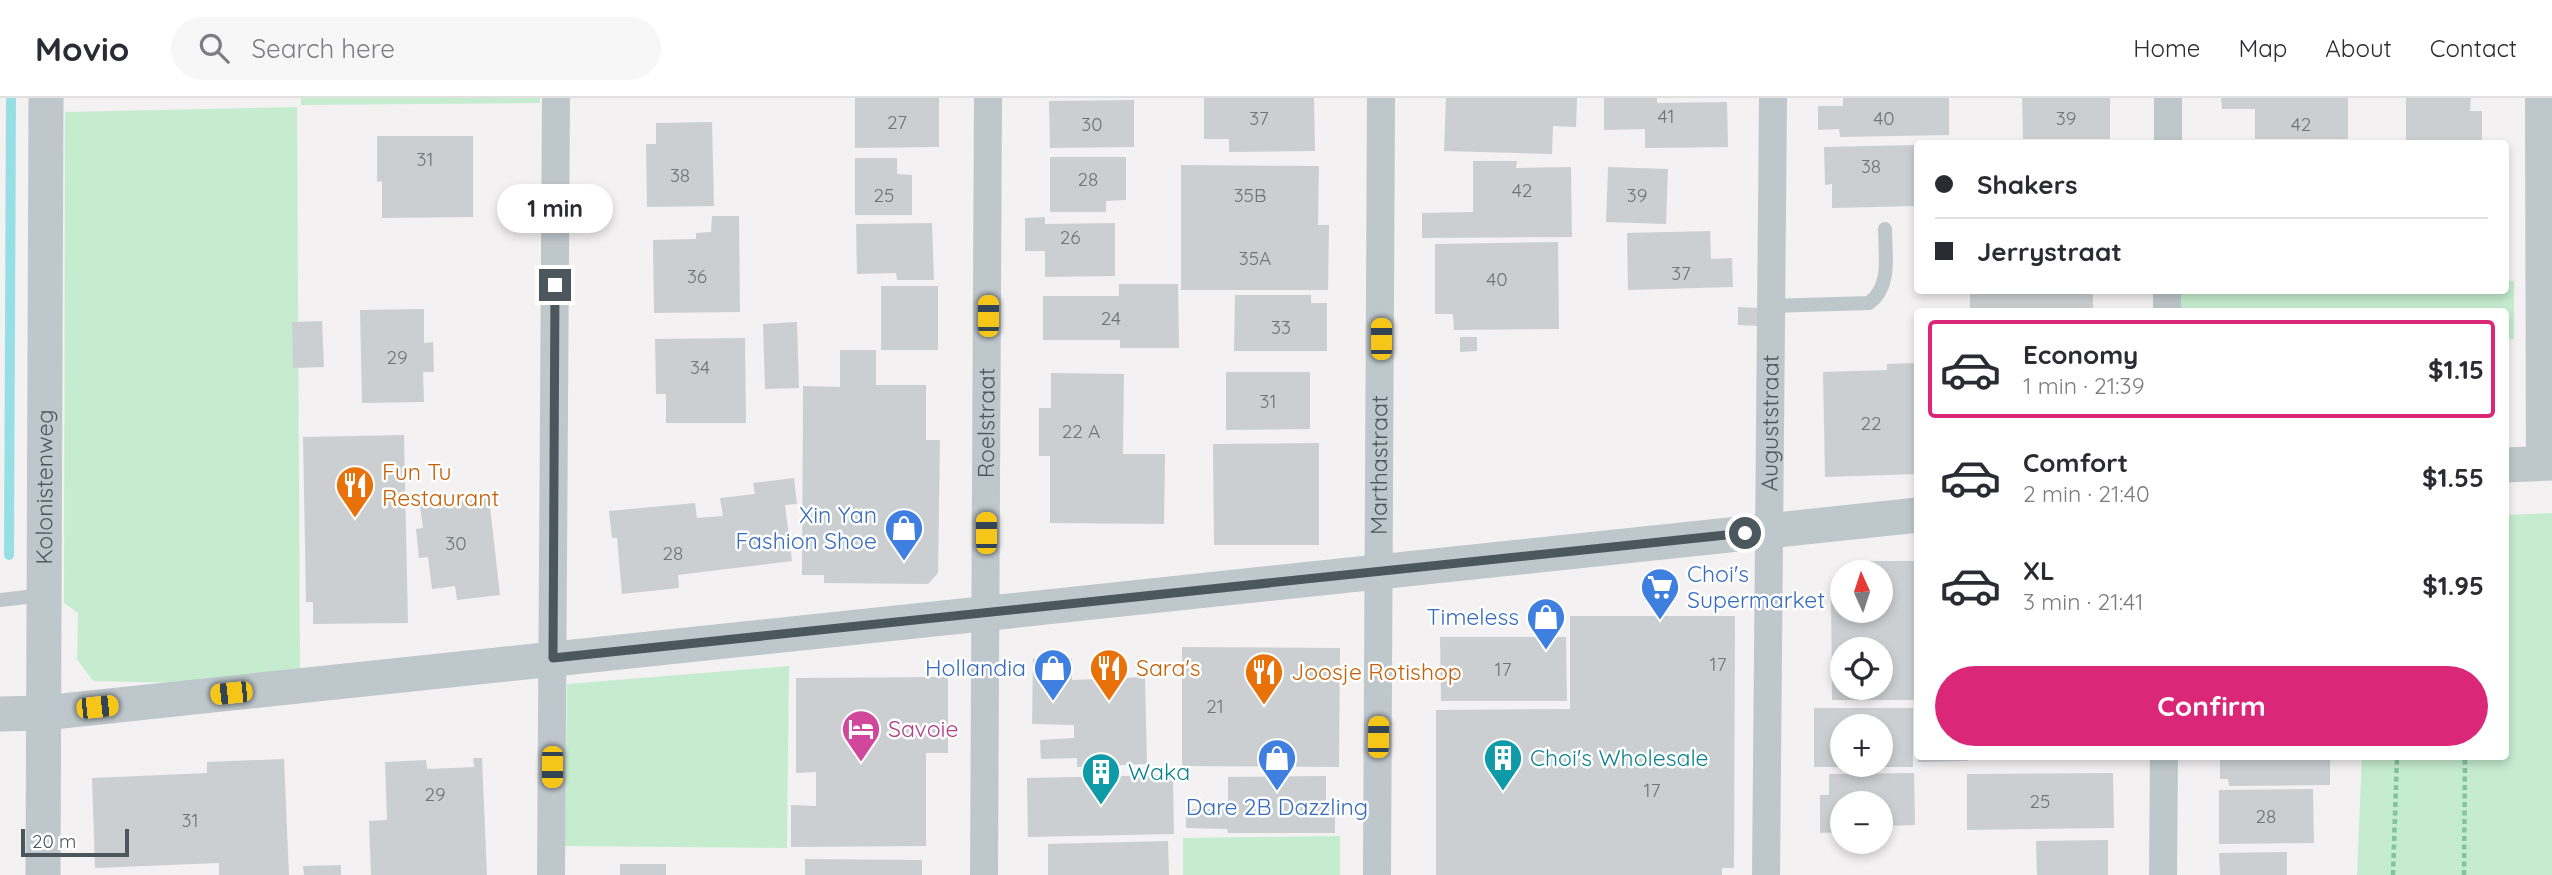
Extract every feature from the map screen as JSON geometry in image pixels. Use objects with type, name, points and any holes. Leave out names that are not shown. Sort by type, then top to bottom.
[{"type":"street","name":"Kolonistenweg","points":[[43,875],[46,98]]},
{"type":"street","points":[[551,875],[556,98]]},
{"type":"street","name":"Roelstraat","points":[[984,875],[988,98]]},
{"type":"street","name":"Marthastraat","points":[[1377,875],[1381,98]]},
{"type":"street","name":"Auguststraat","points":[[1766,875],[1773,98]]},
{"type":"street","points":[[2168,98],[2168,140]]},
{"type":"street","points":[[2509,465],[2546,463],[2539,98]]},
{"type":"street","points":[[0,714],[43,713],[1914,515]]},
{"type":"street","points":[[2163,875],[2164,760]]},
{"type":"lane","points":[[1771,306],[1870,303],[1881,295],[1885,285],[1885,229]]},
{"type":"lane","points":[[0,600],[44,595]]},
{"type":"path","points":[[2393,875],[2397,760]]},
{"type":"path","points":[[2464,875],[2465,760]]},
{"type":"green space","points":[[301,98],[540,98],[540,103],[301,105]]},
{"type":"green space","points":[[297,107],[300,673],[185,683],[93,681],[77,659],[78,613],[64,603],[65,112]]},
{"type":"green space","points":[[2509,281],[2514,281],[2514,339],[2509,339],[2509,308],[2179,308],[2179,294],[2509,294]]},
{"type":"green space","points":[[2552,513],[2552,875],[2357,875],[2362,760],[2509,760],[2509,515]]},
{"type":"green space","points":[[789,666],[787,848],[565,846],[567,684]]},
{"type":"green space","points":[[1340,836],[1340,875],[1183,875],[1183,838]]},
{"type":"building","points":[[855,98],[939,98],[939,147],[855,148]]},
{"type":"building","points":[[1204,98],[1314,98],[1315,151],[1229,152],[1229,139],[1204,139]]},
{"type":"building","points":[[1446,98],[1577,98],[1576,127],[1553,126],[1552,154],[1444,151]]},
{"type":"building","points":[[1604,98],[1657,98],[1657,103],[1727,102],[1728,147],[1645,148],[1645,129],[1604,130]]},
{"type":"building","points":[[1843,98],[1949,98],[1949,135],[1840,137],[1839,129],[1818,130],[1818,106],[1843,106]]},
{"type":"building","points":[[2022,98],[2110,98],[2110,139],[2023,139]]},
{"type":"building","points":[[2221,98],[2348,98],[2348,139],[2255,139],[2255,109],[2222,109]]},
{"type":"building","points":[[2406,98],[2471,98],[2470,111],[2482,111],[2482,140],[2406,140]]},
{"type":"building","points":[[1134,100],[1134,147],[1050,148],[1049,101]]},
{"type":"building","points":[[712,122],[714,206],[647,207],[646,144],[656,144],[656,123]]},
{"type":"building","points":[[377,136],[473,136],[473,217],[382,218],[382,181],[377,182]]},
{"type":"building","points":[[1914,145],[1914,206],[1832,208],[1832,184],[1825,185],[1824,147]]},
{"type":"building","points":[[1050,157],[1126,157],[1126,200],[1106,201],[1106,212],[1050,212]]},
{"type":"building","points":[[855,158],[897,158],[897,174],[912,175],[912,215],[855,215]]},
{"type":"building","points":[[1473,161],[1517,161],[1516,168],[1571,167],[1572,237],[1422,238],[1422,213],[1473,212]]},
{"type":"building","points":[[1181,165],[1319,166],[1318,225],[1329,225],[1328,290],[1181,290]]},
{"type":"building","points":[[1608,167],[1668,169],[1666,224],[1606,222]]},
{"type":"building","points":[[712,216],[739,216],[740,312],[654,313],[653,240],[696,239],[696,233],[711,232]]},
{"type":"building","points":[[1045,217],[1045,224],[1115,223],[1115,276],[1045,277],[1045,251],[1025,251],[1025,218]]},
{"type":"building","points":[[932,223],[934,280],[897,280],[896,273],[857,274],[856,224]]},
{"type":"building","points":[[1710,231],[1711,259],[1732,258],[1733,287],[1628,290],[1627,233]]},
{"type":"building","points":[[1558,242],[1559,329],[1454,330],[1453,314],[1435,314],[1435,244]]},
{"type":"building","points":[[1119,284],[1178,284],[1179,348],[1120,348],[1120,340],[1043,340],[1043,296],[1119,296]]},
{"type":"building","points":[[881,286],[938,286],[938,350],[881,350]]},
{"type":"building","points":[[1970,294],[2093,294],[2093,308],[1970,308]]},
{"type":"building","points":[[1235,295],[1311,295],[1311,303],[1327,303],[1327,351],[1234,351]]},
{"type":"building","points":[[1738,307],[1760,308],[1760,326],[1738,325]]},
{"type":"building","points":[[424,309],[424,343],[433,342],[434,372],[423,372],[424,402],[362,403],[360,310]]},
{"type":"building","points":[[322,321],[324,367],[293,368],[292,322]]},
{"type":"building","points":[[797,322],[799,388],[765,389],[763,324]]},
{"type":"building","points":[[1460,337],[1477,337],[1477,351],[1460,352]]},
{"type":"building","points":[[745,338],[746,423],[666,423],[666,394],[656,394],[655,339]]},
{"type":"building","points":[[840,350],[876,350],[876,385],[926,385],[926,440],[940,440],[938,573],[928,584],[824,583],[824,575],[802,575],[803,386],[840,387]]},
{"type":"building","points":[[1914,363],[1914,474],[1825,477],[1823,372],[1887,370],[1887,364]]},
{"type":"building","points":[[1226,372],[1310,372],[1310,429],[1226,430]]},
{"type":"building","points":[[1051,373],[1124,374],[1123,454],[1165,454],[1164,524],[1050,523],[1050,456],[1039,456],[1039,408],[1051,408]]},
{"type":"building","name":"Fun Tu Restaurant","points":[[404,435],[408,623],[313,624],[313,602],[306,602],[303,437]]},
{"type":"building","points":[[1319,443],[1319,545],[1214,545],[1213,444]]},
{"type":"building","points":[[794,478],[797,504],[785,505],[792,561],[678,575],[679,588],[622,594],[617,538],[612,538],[609,511],[695,503],[697,518],[723,516],[720,498],[755,494],[753,483]]},
{"type":"building","points":[[489,498],[500,595],[457,600],[455,586],[432,589],[428,557],[419,558],[416,529],[423,528],[420,506]]},
{"type":"building","points":[[1894,561],[1914,561],[1914,700],[1893,700],[1893,637],[1831,637],[1831,623],[1894,623]]},
{"type":"building","points":[[1570,616],[1735,616],[1734,868],[1722,868],[1722,875],[1436,875],[1436,710],[1570,709]]},
{"type":"building","points":[[1440,637],[1566,637],[1567,701],[1441,701]]},
{"type":"building","points":[[1182,647],[1340,648],[1339,767],[1182,766]]},
{"type":"building","name":"Sara's","points":[[1033,659],[1072,659],[1072,680],[1145,677],[1147,764],[1077,767],[1077,758],[1041,759],[1040,740],[1074,738],[1074,725],[1032,724]]},
{"type":"building","name":"Savoie","points":[[948,677],[948,753],[926,753],[926,846],[791,847],[791,805],[816,806],[816,772],[796,773],[796,678]]},
{"type":"building","points":[[1814,708],[1913,708],[1913,767],[1893,767],[1893,714],[1830,714],[1830,767],[1814,767]]},
{"type":"building","points":[[473,758],[482,758],[487,875],[371,875],[369,821],[387,820],[385,762],[426,760],[427,769],[474,767]]},
{"type":"building","points":[[284,759],[289,875],[219,875],[219,863],[95,868],[92,778],[207,773],[207,762]]},
{"type":"building","points":[[1918,760],[1968,760],[1968,761]]},
{"type":"building","points":[[2220,760],[2330,760],[2330,785],[2229,786],[2228,779],[2220,779]]},
{"type":"building","points":[[1893,773],[1914,773],[1915,825],[1893,826],[1893,791],[1830,791],[1830,833],[1820,833],[1820,795],[1829,795],[1829,774],[1830,777],[1893,777]]},
{"type":"building","points":[[2113,773],[2114,828],[1967,830],[1967,774]]},
{"type":"building","name":"Waka","points":[[1173,775],[1174,834],[1028,837],[1027,778]]},
{"type":"building","name":"Dare 2B Dazzling","points":[[1326,776],[1326,807],[1335,807],[1335,833],[1228,833],[1227,829],[1186,828],[1186,809],[1228,809],[1228,777]]},
{"type":"building","points":[[2313,789],[2314,843],[2219,844],[2219,790]]},
{"type":"building","points":[[2108,840],[2108,875],[2037,875],[2036,841]]},
{"type":"building","points":[[1168,841],[1169,875],[1048,875],[1048,844]]},
{"type":"building","points":[[2287,852],[2287,875],[2220,875],[2219,853]]},
{"type":"building","points":[[805,859],[922,860],[922,875],[805,875]]},
{"type":"building","points":[[620,864],[666,864],[666,875],[620,875]]},
{"type":"building","points":[[341,865],[341,875],[304,875],[303,866]]},
{"type":"waterway","points":[[9,555],[11,98]]},
{"type":"place","name":"Fun Tu Restaurant","points":[[355,519]]},
{"type":"place","name":"Xin Yan Fashion Shoe","points":[[904,562]]},
{"type":"place","name":"Choi's Supermarket","points":[[1660,621]]},
{"type":"place","name":"Timeless","points":[[1546,651]]},
{"type":"place","name":"Hollandia","points":[[1053,702]]},
{"type":"place","name":"Sara's","points":[[1109,702]]},
{"type":"place","name":"Joosje Rotishop","points":[[1264,706]]},
{"type":"place","name":"Savoie","points":[[861,763]]},
{"type":"place","name":"Dare 2B Dazzling","points":[[1277,792]]},
{"type":"place","name":"Choi's Wholesale","points":[[1503,792]]},
{"type":"place","name":"Waka","points":[[1101,806]]},
{"type":"route","points":[[555,285],[553,658],[986,615],[1745,533]]}]
